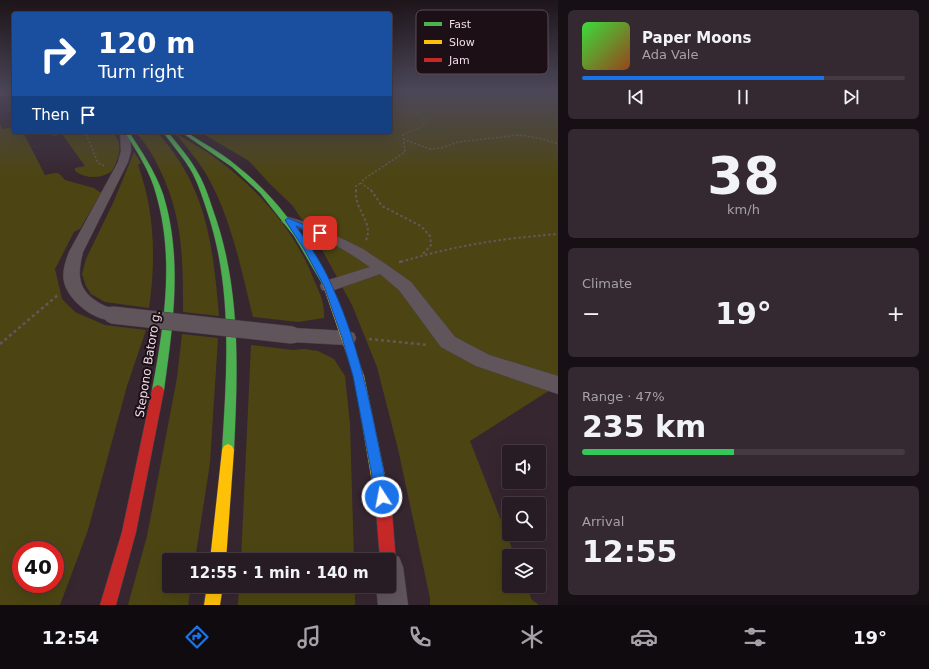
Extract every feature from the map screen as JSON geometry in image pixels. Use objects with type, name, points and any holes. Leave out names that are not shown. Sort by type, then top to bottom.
[{"type":"main road","name":"Stepono Batoro g.","points":[[108,605],[128,534],[151,424],[164,355],[170,302],[171,253],[167,216],[153,173],[144,156],[128,134]]},
{"type":"main road","points":[[167,134],[186,159],[201,184],[213,212],[220,240],[228,289],[231,365],[229,444],[219,553]]},
{"type":"main road","points":[[186,134],[234,166],[256,185],[288,220],[308,249],[328,286],[359,376],[382,497],[387,553]]},
{"type":"main road","points":[[212,605],[214,593]]},
{"type":"street","points":[[126,134],[126,151],[120,168],[76,251],[70,270],[71,284],[76,293],[86,303],[96,310],[112,315],[292,335],[347,338]]},
{"type":"street","points":[[288,220],[307,227],[358,252],[382,268],[405,286],[448,342],[483,360],[558,386]]},
{"type":"street","points":[[328,286],[382,268]]},
{"type":"street","points":[[392,593],[393,605]]},
{"type":"path","points":[[358,252],[368,237],[368,228],[355,198],[356,186],[405,152],[403,134],[420,128],[427,122],[425,119]]},
{"type":"path","points":[[86,134],[98,163],[110,168],[120,168]]},
{"type":"path","points":[[403,139],[430,149],[441,148],[458,142],[519,134],[558,144]]},
{"type":"path","points":[[361,183],[372,191],[382,206],[421,226],[430,236],[431,245],[423,254]]},
{"type":"path","points":[[382,268],[423,254],[456,247],[519,236],[558,234]]},
{"type":"path","points":[[0,344],[71,284]]},
{"type":"path","points":[[369,339],[413,343]]},
{"type":"shaded area","points":[[392,119],[558,119],[558,385],[470,441],[502,523],[502,541],[509,541],[512,549],[502,549],[502,593],[529,593],[532,600],[539,605],[430,605],[430,598],[398,449],[377,367],[352,305],[319,244],[292,205],[249,161],[203,134],[392,134]]},
{"type":"shaded area","points":[[0,124],[2,129],[12,127],[12,134],[24,134],[45,175],[58,173],[65,180],[94,188],[101,193],[80,229],[74,232],[55,269],[62,299],[75,312],[105,325],[146,330],[127,386],[88,530],[60,605],[0,605]]},
{"type":"shaded area","points":[[52,134],[62,134],[53,136]]},
{"type":"shaded area","points":[[62,134],[114,134],[118,142],[119,151],[117,161],[112,171],[103,176],[89,177],[75,171],[75,168],[85,166]]},
{"type":"shaded area","points":[[137,134],[159,134],[174,153],[187,174],[197,196],[210,241],[219,316],[183,312],[182,256],[173,203],[159,168],[145,144]]},
{"type":"shaded area","points":[[176,134],[205,151],[230,169],[260,196],[273,211],[296,244],[306,262],[322,299],[324,318],[298,322],[253,317],[226,217],[212,185],[195,158]]},
{"type":"shaded area","points":[[134,152],[141,163],[138,165],[144,183],[151,218],[153,272],[149,308],[105,302],[91,294],[86,286],[82,274],[86,259],[114,201]]},
{"type":"shaded area","points":[[182,334],[218,338],[210,463],[196,553],[162,553],[162,593],[190,593],[188,605],[128,605],[147,536],[177,378]]},
{"type":"shaded area","points":[[251,345],[293,350],[305,349],[318,351],[334,359],[345,376],[350,424],[354,553],[241,553]]},
{"type":"shaded area","points":[[239,593],[355,593],[355,605],[238,605]]},
{"type":"traffic: fast","points":[[128,134],[146,162],[159,193],[167,224],[171,256],[171,289],[168,322],[158,390]]},
{"type":"traffic: fast","points":[[167,134],[188,161],[197,177],[216,229],[224,259],[231,323],[232,355],[228,450]]},
{"type":"traffic: fast","points":[[186,134],[234,166],[249,178],[275,206],[298,236],[327,285]]},
{"type":"traffic: slow","points":[[327,285],[359,376],[378,476]]},
{"type":"traffic: slow","points":[[219,553],[228,450]]},
{"type":"traffic: slow","points":[[212,605],[214,593]]},
{"type":"traffic: jam","points":[[108,605],[129,532],[158,390]]},
{"type":"traffic: jam","points":[[378,476],[382,497],[387,553]]},
{"type":"route","points":[[320,233],[288,220],[308,249],[328,286],[347,338],[359,376],[382,497]]}]
